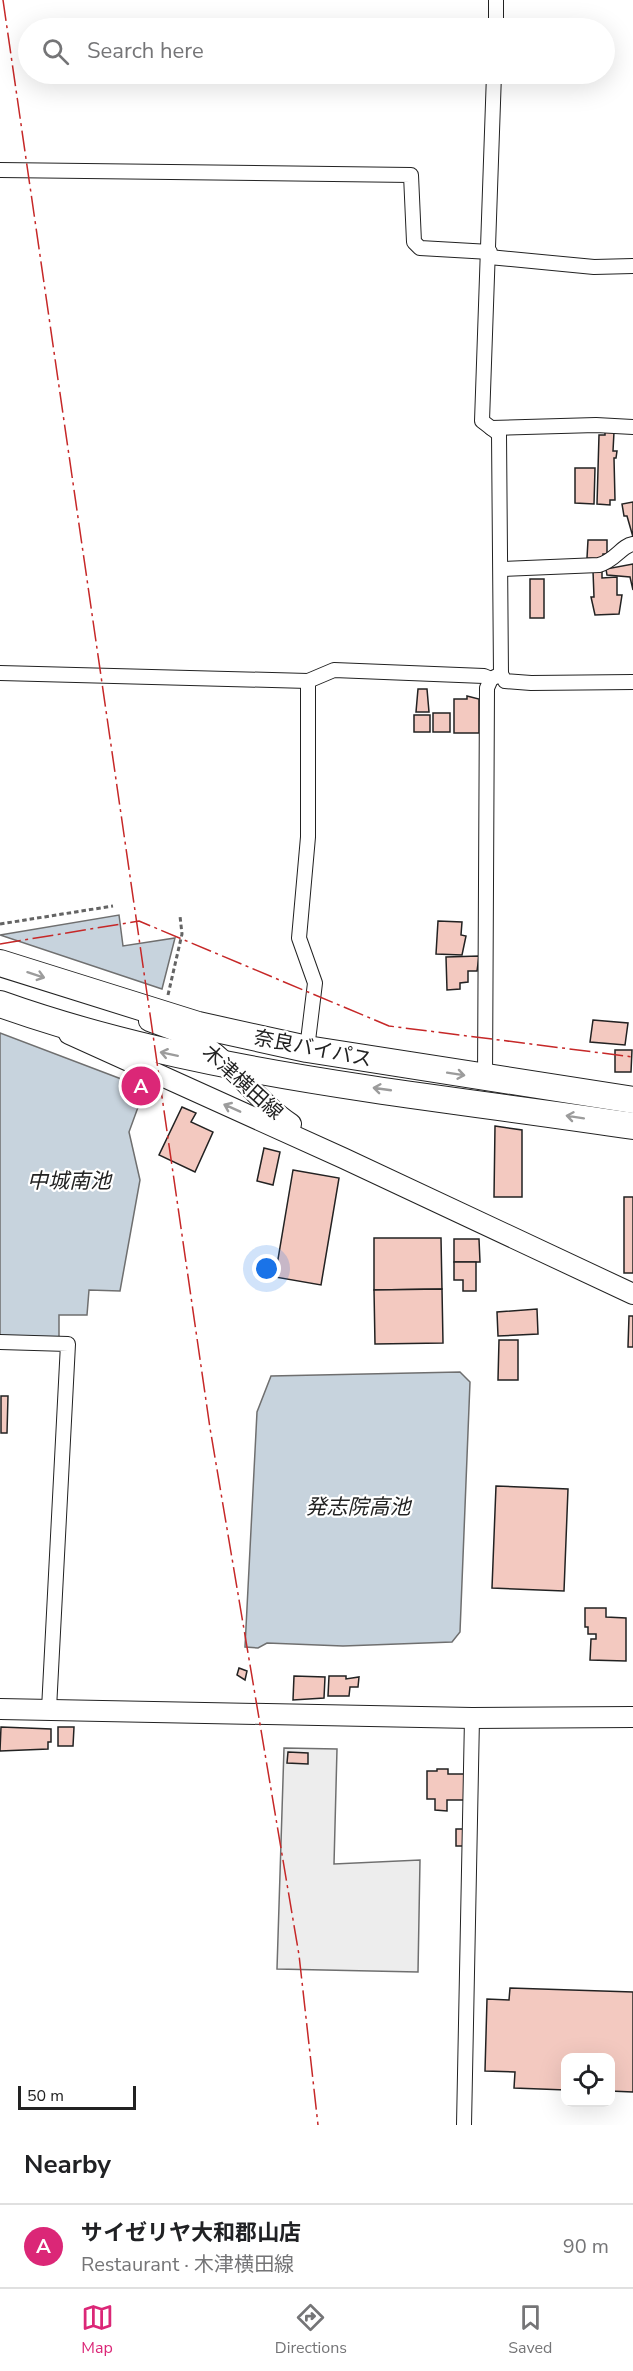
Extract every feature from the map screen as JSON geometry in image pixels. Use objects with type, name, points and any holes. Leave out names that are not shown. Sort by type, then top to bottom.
[{"type":"highway","name":"奈良バイパス","points":[[0,963],[162,1014],[307,1049],[485,1079],[633,1100]]},
{"type":"highway","name":"奈良バイパス","points":[[0,1004],[60,1025],[166,1054],[633,1126]]},
{"type":"main road","name":"木津横田線","points":[[72,987],[124,1013],[197,1041],[227,1065],[271,1111],[343,1158]]},
{"type":"main road","name":"木津横田線","points":[[60,1025],[74,1038],[343,1158],[633,1294]]},
{"type":"main road","points":[[0,1708],[472,1718],[633,1717]]},
{"type":"street","points":[[496,0],[496,18]]},
{"type":"street","points":[[485,1079],[487,688],[496,676],[501,568],[499,434],[482,421],[495,84]]},
{"type":"street","points":[[0,170],[411,175],[414,242],[420,248],[594,267],[633,266]]},
{"type":"street","points":[[491,428],[596,425],[633,427]]},
{"type":"street","points":[[501,568],[599,565],[612,561],[628,545],[633,544]]},
{"type":"street","points":[[0,673],[308,681],[334,670],[496,676],[505,681],[531,683],[633,682]]},
{"type":"street","points":[[307,1049],[315,983],[299,938],[308,837],[308,681]]},
{"type":"street","points":[[0,1342],[68,1344],[49,1709]]},
{"type":"street","points":[[464,2125],[472,1718]]},
{"type":"path","points":[[0,924],[114,906]]},
{"type":"path","points":[[162,1014],[182,934],[180,916]]},
{"type":"shaded area","points":[[284,1748],[337,1749],[334,1864],[420,1860],[418,1972],[277,1969]]},
{"type":"water","points":[[119,915],[123,946],[175,938],[162,989],[0,935]]},
{"type":"water","name":"中城南池","points":[[0,1033],[145,1088],[129,1132],[140,1180],[120,1291],[89,1290],[87,1315],[59,1315],[59,1338],[0,1337]]},
{"type":"water","name":"発志院高池","points":[[460,1372],[470,1382],[460,1632],[452,1642],[343,1646],[267,1643],[258,1648],[245,1647],[257,1412],[271,1376]]},
{"type":"building","points":[[605,432],[614,432],[613,451],[617,451],[616,458],[614,458],[615,500],[610,500],[610,505],[597,504],[599,435],[605,435]]},
{"type":"building","points":[[575,468],[595,468],[594,504],[575,503]]},
{"type":"building","points":[[633,502],[633,537],[627,516],[624,516],[622,504]]},
{"type":"building","points":[[588,540],[607,540],[607,554],[603,554],[603,559],[587,558]]},
{"type":"building","points":[[633,564],[633,590],[630,577],[607,575],[606,569]]},
{"type":"building","points":[[602,570],[602,578],[617,577],[617,595],[622,595],[619,614],[595,615],[591,597],[594,597],[593,571]]},
{"type":"building","points":[[530,579],[544,579],[544,618],[530,618]]},
{"type":"building","points":[[418,689],[427,689],[429,712],[416,712]]},
{"type":"building","points":[[467,696],[479,699],[479,733],[454,733],[454,699],[467,699]]},
{"type":"building","points":[[433,713],[450,713],[450,732],[433,732]]},
{"type":"building","points":[[414,715],[430,715],[430,732],[414,732]]},
{"type":"building","points":[[438,921],[462,922],[461,935],[466,936],[462,955],[436,954]]},
{"type":"building","points":[[479,956],[477,971],[468,971],[468,982],[460,983],[460,989],[447,990],[446,957]]},
{"type":"building","points":[[593,1020],[628,1023],[625,1045],[590,1042]]},
{"type":"building","points":[[615,1050],[632,1050],[631,1072],[615,1072]]},
{"type":"building","points":[[182,1107],[196,1113],[191,1122],[213,1132],[195,1172],[159,1155]]},
{"type":"building","points":[[495,1126],[522,1130],[522,1197],[494,1197]]},
{"type":"building","points":[[264,1148],[280,1152],[273,1185],[257,1181]]},
{"type":"building","points":[[293,1170],[339,1178],[321,1285],[275,1277]]},
{"type":"building","points":[[624,1197],[633,1197],[633,1273],[624,1273]]},
{"type":"building","points":[[374,1238],[441,1238],[442,1289],[374,1290]]},
{"type":"building","points":[[454,1239],[479,1239],[480,1262],[454,1262]]},
{"type":"building","points":[[454,1262],[476,1262],[476,1291],[463,1291],[463,1280],[454,1280]]},
{"type":"building","points":[[442,1289],[443,1343],[375,1344],[374,1290]]},
{"type":"building","points":[[537,1309],[538,1334],[498,1336],[497,1312]]},
{"type":"building","points":[[629,1316],[633,1316],[633,1347],[628,1347]]},
{"type":"building","points":[[499,1340],[518,1340],[518,1380],[498,1380]]},
{"type":"building","points":[[1,1396],[8,1396],[7,1433],[1,1433]]},
{"type":"building","points":[[496,1486],[568,1489],[564,1591],[492,1588]]},
{"type":"building","points":[[585,1608],[606,1608],[606,1617],[626,1618],[626,1661],[590,1660],[591,1639],[596,1639],[596,1634],[588,1634],[588,1627],[585,1627]]},
{"type":"building","points":[[239,1668],[247,1671],[245,1680],[237,1675]]},
{"type":"building","points":[[294,1676],[325,1677],[324,1698],[293,1700]]},
{"type":"building","points":[[329,1676],[346,1676],[346,1679],[359,1677],[358,1687],[350,1687],[349,1696],[328,1696]]},
{"type":"building","points":[[1,1727],[51,1729],[51,1742],[48,1742],[48,1749],[0,1751]]},
{"type":"building","points":[[58,1727],[74,1727],[73,1746],[58,1746]]},
{"type":"building","points":[[288,1752],[308,1753],[308,1764],[287,1763]]},
{"type":"building","points":[[437,1769],[448,1769],[448,1774],[465,1774],[465,1800],[447,1800],[447,1811],[435,1810],[435,1799],[427,1799],[427,1771],[437,1771]]},
{"type":"building","points":[[456,1829],[466,1829],[466,1846],[456,1846]]},
{"type":"building","points":[[510,1988],[633,1992],[633,2092],[615,2091],[615,2053],[561,2053],[561,2090],[514,2088],[515,2072],[485,2071],[487,1999],[509,2000]]},
{"type":"power","points":[[3,0],[210,1428],[299,1955],[318,2125]]},
{"type":"power","points":[[0,944],[139,921],[389,1026],[633,1057]]},
{"type":"place","name":"サイゼリヤ大和郡山店","points":[[141,1086]]}]
